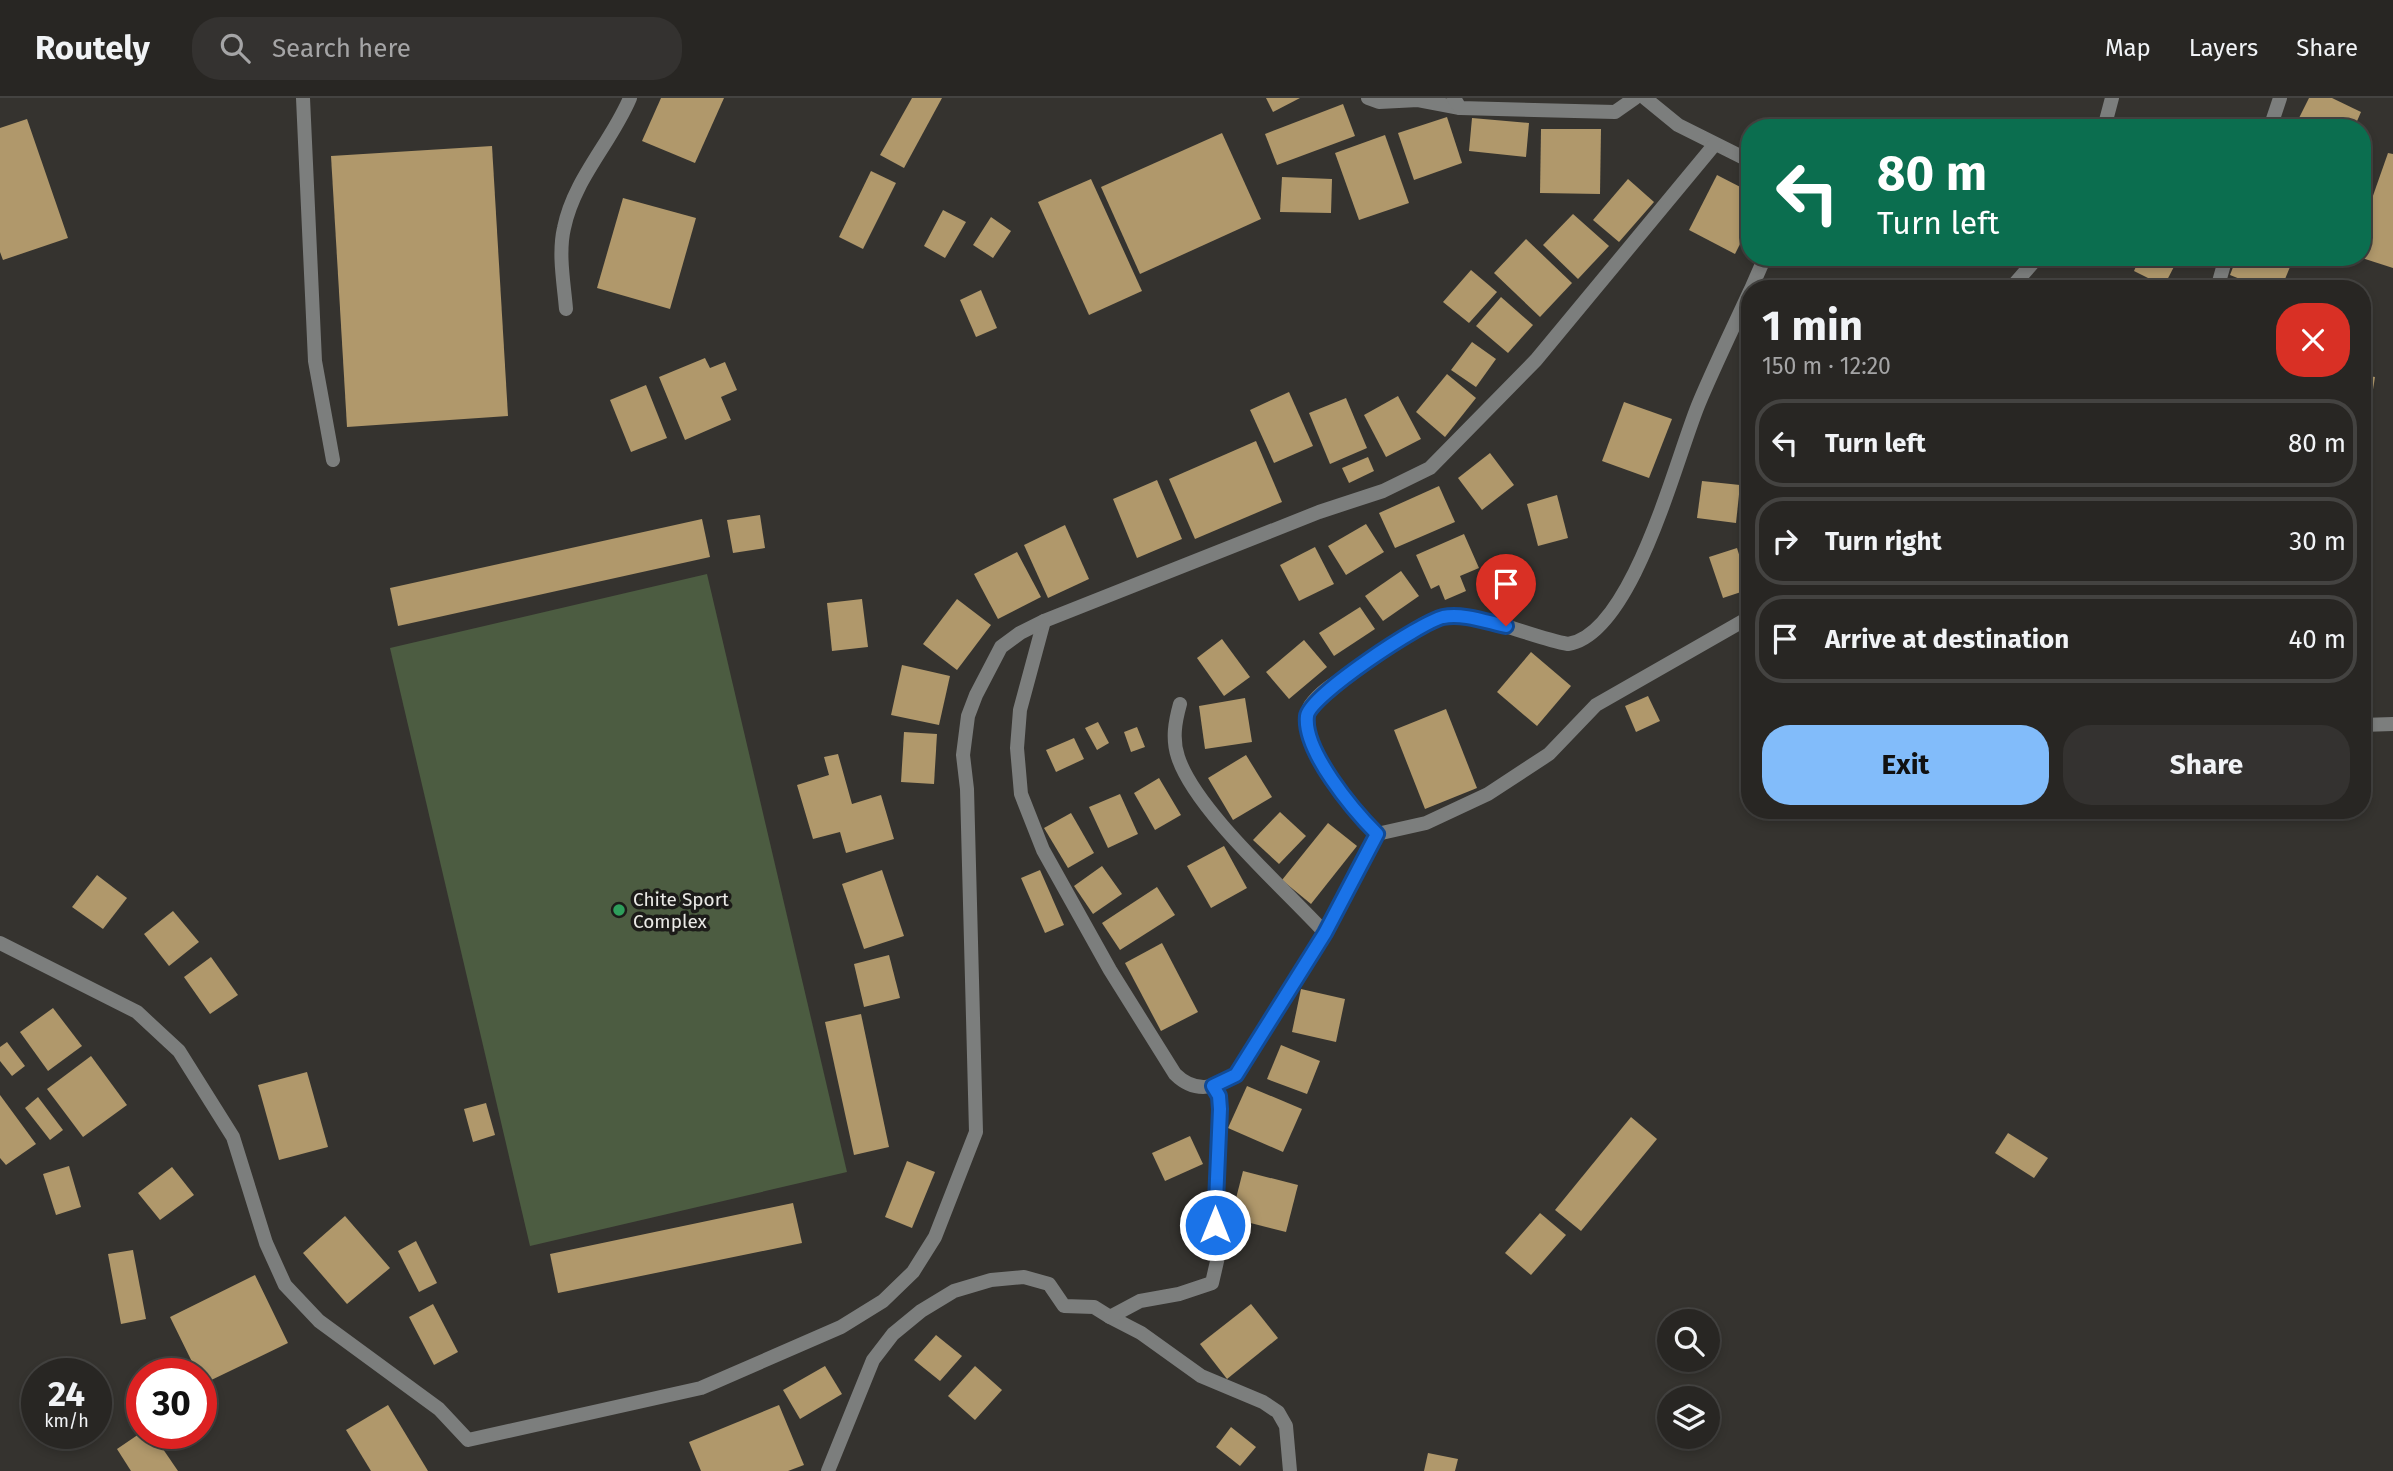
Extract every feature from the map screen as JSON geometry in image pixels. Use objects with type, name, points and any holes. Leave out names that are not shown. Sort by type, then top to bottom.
[{"type":"street","points":[[303,98],[315,361],[333,460]]},
{"type":"street","points":[[566,309],[564,229],[580,183],[618,126],[630,98]]},
{"type":"street","points":[[1368,98],[1379,102],[1418,100],[1615,112],[1635,98]]},
{"type":"street","points":[[1644,98],[1667,119],[1741,157]]},
{"type":"street","points":[[2106,119],[2112,98]]},
{"type":"street","points":[[2273,119],[2280,98]]},
{"type":"street","points":[[0,943],[137,1012],[179,1051],[233,1137],[266,1243],[285,1285],[319,1321],[439,1409],[468,1440],[701,1388],[841,1327],[883,1301],[913,1272],[940,1226],[976,1132],[967,789],[963,755],[968,716],[1001,647],[1020,632],[1044,621],[1319,512],[1383,491],[1430,468],[1536,360],[1715,144]]},
{"type":"street","points":[[2018,280],[2030,266]]},
{"type":"street","points":[[1377,834],[1352,807],[1318,754],[1307,726],[1310,706],[1328,688],[1438,618],[1464,617],[1568,644],[1580,642],[1591,634],[1630,584],[1699,403],[1741,310]]},
{"type":"street","points":[[1044,621],[1017,730],[1018,774],[1028,817],[1104,960],[1175,1074],[1188,1086],[1213,1086],[1236,1075],[1325,933],[1377,834],[1426,823],[1488,794],[1549,754],[1596,705],[1741,622]]},
{"type":"street","points":[[1180,704],[1174,741],[1178,758],[1191,785],[1213,814],[1325,933]]},
{"type":"street","points":[[2371,724],[2393,724]]},
{"type":"street","points":[[1110,1317],[1140,1301],[1201,1288],[1212,1283],[1217,1272],[1214,1208],[1220,1109],[1219,1096],[1213,1086]]},
{"type":"street","points":[[828,1471],[873,1360],[893,1334],[921,1311],[954,1291],[991,1280],[1024,1277],[1049,1284],[1064,1306],[1094,1307],[1141,1333],[1201,1376],[1263,1402],[1278,1412],[1286,1426],[1290,1471]]},
{"type":"green space","name":"Chite Sport Complex","points":[[707,574],[847,1172],[530,1246],[390,648]]},
{"type":"building","points":[[661,98],[724,98],[695,163],[642,141]]},
{"type":"building","points":[[912,98],[942,98],[904,168],[880,155]]},
{"type":"building","points":[[1266,98],[1300,98],[1273,112]]},
{"type":"building","points":[[2309,98],[2332,98],[2361,112],[2358,119],[2298,119]]},
{"type":"building","points":[[1343,104],[1355,136],[1277,165],[1265,134]]},
{"type":"building","points":[[1447,117],[1462,163],[1414,180],[1398,133]]},
{"type":"building","points":[[1472,118],[1529,123],[1526,157],[1469,151]]},
{"type":"building","points":[[27,119],[68,238],[3,260],[0,252],[0,128]]},
{"type":"building","points":[[1541,129],[1601,129],[1600,194],[1540,193]]},
{"type":"building","points":[[1222,133],[1261,219],[1140,274],[1101,187]]},
{"type":"building","points":[[1385,135],[1409,203],[1359,220],[1335,153]]},
{"type":"building","points":[[492,146],[508,416],[347,427],[331,156]]},
{"type":"building","points":[[2388,153],[2393,154],[2393,268],[2371,261],[2371,201]]},
{"type":"building","points":[[871,171],[896,183],[863,249],[839,237]]},
{"type":"building","points":[[1717,175],[1741,187],[1741,242],[1735,254],[1689,230]]},
{"type":"building","points":[[1282,177],[1332,179],[1331,213],[1280,212]]},
{"type":"building","points":[[1091,179],[1142,291],[1089,315],[1038,202]]},
{"type":"building","points":[[1628,179],[1654,202],[1619,242],[1593,220]]},
{"type":"building","points":[[623,198],[696,218],[670,309],[597,288]]},
{"type":"building","points":[[943,210],[966,222],[945,258],[924,246]]},
{"type":"building","points":[[1573,214],[1609,246],[1578,279],[1543,245]]},
{"type":"building","points":[[991,217],[1011,231],[993,258],[973,245]]},
{"type":"building","points":[[1526,239],[1572,283],[1540,317],[1494,273]]},
{"type":"building","points":[[2136,266],[2174,266],[2167,280],[2152,280],[2134,271]]},
{"type":"building","points":[[2234,266],[2290,266],[2285,280],[2242,280],[2230,275]]},
{"type":"building","points":[[1471,270],[1497,292],[1469,323],[1443,302]]},
{"type":"building","points":[[981,290],[997,328],[976,337],[960,300]]},
{"type":"building","points":[[1501,297],[1533,325],[1508,353],[1476,326]]},
{"type":"building","points":[[1472,342],[1496,359],[1476,387],[1451,370]]},
{"type":"building","points":[[705,358],[710,368],[725,362],[737,390],[721,397],[731,420],[685,440],[659,377]]},
{"type":"building","points":[[1447,374],[1476,398],[1445,437],[1416,412]]},
{"type":"building","points":[[2371,376],[2375,377],[2371,402]]},
{"type":"building","points":[[646,385],[667,438],[631,452],[610,400]]},
{"type":"building","points":[[1289,392],[1313,446],[1274,463],[1250,410]]},
{"type":"building","points":[[1398,396],[1421,439],[1386,457],[1364,415]]},
{"type":"building","points":[[1346,398],[1367,448],[1330,464],[1309,413]]},
{"type":"building","points":[[1624,402],[1672,419],[1649,478],[1602,461]]},
{"type":"building","points":[[1256,441],[1282,502],[1195,539],[1169,479]]},
{"type":"building","points":[[1490,453],[1514,485],[1482,510],[1458,478]]},
{"type":"building","points":[[1368,457],[1374,471],[1349,483],[1342,468]]},
{"type":"building","points":[[1157,480],[1182,539],[1137,558],[1113,499]]},
{"type":"building","points":[[1702,481],[1740,485],[1736,523],[1697,518]]},
{"type":"building","points":[[1439,486],[1455,522],[1395,548],[1379,513]]},
{"type":"building","points":[[1557,495],[1568,538],[1538,546],[1527,504]]},
{"type":"building","points":[[760,515],[765,548],[733,553],[727,520]]},
{"type":"building","points":[[702,519],[710,557],[398,626],[390,588]]},
{"type":"building","points":[[1366,524],[1384,552],[1346,575],[1328,546]]},
{"type":"building","points":[[1065,525],[1089,579],[1048,598],[1024,545]]},
{"type":"building","points":[[1464,534],[1479,568],[1460,576],[1466,591],[1445,600],[1439,585],[1431,589],[1416,555]]},
{"type":"building","points":[[1315,547],[1334,584],[1299,601],[1280,565]]},
{"type":"building","points":[[1737,548],[1741,561],[1741,592],[1723,598],[1709,557]]},
{"type":"building","points":[[1017,552],[1041,597],[998,619],[974,574]]},
{"type":"building","points":[[1401,571],[1419,596],[1383,621],[1365,596]]},
{"type":"building","points":[[862,599],[868,647],[832,651],[827,603]]},
{"type":"building","points":[[957,599],[991,625],[957,670],[923,644]]},
{"type":"building","points":[[1360,607],[1375,629],[1334,656],[1319,633]]},
{"type":"building","points":[[1222,639],[1250,677],[1224,696],[1197,658]]},
{"type":"building","points":[[1304,640],[1327,667],[1289,699],[1266,672]]},
{"type":"building","points":[[1531,652],[1571,686],[1537,726],[1497,692]]},
{"type":"building","points":[[902,665],[950,676],[939,725],[891,715]]},
{"type":"building","points":[[1648,696],[1660,721],[1636,732],[1625,706]]},
{"type":"building","points":[[1245,698],[1252,742],[1205,749],[1199,706]]},
{"type":"building","points":[[1446,709],[1477,788],[1425,809],[1394,730]]},
{"type":"building","points":[[1098,722],[1109,743],[1097,750],[1085,728]]},
{"type":"building","points":[[1137,727],[1145,747],[1131,752],[1124,732]]},
{"type":"building","points":[[904,732],[937,734],[934,784],[901,782]]},
{"type":"building","points":[[1074,738],[1084,759],[1056,772],[1046,750]]},
{"type":"building","points":[[838,754],[852,804],[881,795],[894,839],[846,853],[840,832],[813,839],[797,785],[829,775],[824,757]]},
{"type":"building","points":[[1246,755],[1272,797],[1233,820],[1208,778]]},
{"type":"building","points":[[1159,778],[1181,815],[1155,830],[1134,793]]},
{"type":"building","points":[[1120,794],[1138,834],[1108,848],[1089,807]]},
{"type":"building","points":[[1280,812],[1306,836],[1279,864],[1253,840]]},
{"type":"building","points":[[1071,813],[1094,853],[1068,868],[1044,828]]},
{"type":"building","points":[[1328,823],[1357,846],[1311,904],[1282,880]]},
{"type":"building","points":[[1224,846],[1247,888],[1211,908],[1187,866]]},
{"type":"building","points":[[1102,866],[1122,894],[1093,914],[1074,886]]},
{"type":"building","points":[[882,870],[904,936],[864,949],[842,884]]},
{"type":"building","points":[[1040,870],[1064,925],[1045,933],[1021,878]]},
{"type":"building","points":[[97,875],[127,898],[103,929],[72,907]]},
{"type":"building","points":[[1157,887],[1175,915],[1120,950],[1102,923]]},
{"type":"building","points":[[173,911],[199,942],[169,966],[144,934]]},
{"type":"building","points":[[1162,943],[1198,1012],[1161,1031],[1125,963]]},
{"type":"building","points":[[889,955],[900,998],[864,1007],[854,964]]},
{"type":"building","points":[[211,957],[238,995],[210,1014],[184,977]]},
{"type":"building","points":[[1301,989],[1345,999],[1336,1042],[1292,1032]]},
{"type":"building","points":[[53,1008],[82,1046],[48,1071],[20,1032]]},
{"type":"building","points":[[861,1014],[889,1147],[854,1155],[825,1022]]},
{"type":"building","points":[[7,1042],[25,1066],[12,1076],[0,1061],[0,1047]]},
{"type":"building","points":[[1281,1045],[1320,1061],[1307,1094],[1267,1079]]},
{"type":"building","points":[[91,1056],[127,1105],[83,1137],[47,1089]]},
{"type":"building","points":[[307,1072],[328,1147],[279,1160],[258,1085]]},
{"type":"building","points":[[1247,1086],[1302,1109],[1283,1152],[1228,1128]]},
{"type":"building","points":[[0,1095],[36,1144],[6,1165],[0,1158]]},
{"type":"building","points":[[38,1097],[63,1130],[50,1140],[25,1108]]},
{"type":"building","points":[[486,1103],[495,1135],[473,1142],[464,1109]]},
{"type":"building","points":[[1631,1117],[1657,1139],[1581,1231],[1555,1210]]},
{"type":"building","points":[[2008,1133],[2048,1158],[2034,1178],[1995,1153]]},
{"type":"building","points":[[1190,1136],[1203,1164],[1165,1181],[1152,1153]]},
{"type":"building","points":[[907,1161],[935,1172],[912,1228],[885,1217]]},
{"type":"building","points":[[69,1166],[81,1207],[56,1215],[43,1174]]},
{"type":"building","points":[[172,1167],[194,1195],[160,1220],[138,1193]]},
{"type":"building","points":[[1243,1171],[1298,1185],[1286,1232],[1231,1218]]},
{"type":"building","points":[[793,1203],[802,1243],[558,1293],[550,1254]]},
{"type":"building","points":[[1540,1213],[1566,1235],[1531,1275],[1505,1253]]},
{"type":"building","points":[[345,1216],[390,1268],[347,1304],[303,1253]]},
{"type":"building","points":[[416,1241],[437,1283],[419,1292],[398,1251]]},
{"type":"building","points":[[133,1250],[146,1319],[121,1324],[108,1254]]},
{"type":"building","points":[[255,1275],[288,1343],[217,1377],[217,1358],[190,1358],[170,1317]]},
{"type":"building","points":[[433,1304],[458,1352],[434,1365],[409,1317]]},
{"type":"building","points":[[1251,1304],[1278,1338],[1227,1379],[1200,1344]]},
{"type":"building","points":[[936,1335],[962,1356],[940,1381],[914,1360]]},
{"type":"building","points":[[825,1366],[842,1394],[800,1419],[783,1390]]},
{"type":"building","points":[[975,1366],[1002,1390],[975,1420],[948,1396]]},
{"type":"building","points":[[388,1405],[428,1471],[371,1471],[346,1430]]},
{"type":"building","points":[[779,1405],[804,1465],[788,1471],[701,1471],[689,1442]]},
{"type":"building","points":[[1231,1427],[1256,1447],[1240,1466],[1216,1447]]},
{"type":"building","points":[[126,1443],[126,1449],[163,1449],[178,1471],[131,1471],[117,1449]]},
{"type":"building","points":[[1428,1453],[1458,1459],[1455,1471],[1424,1471]]},
{"type":"place","name":"Chite Sport Complex","points":[[619,910]]},
{"type":"route","points":[[1215,1225],[1220,1109],[1219,1096],[1213,1086],[1236,1075],[1325,933],[1377,834],[1352,807],[1318,754],[1307,726],[1310,706],[1328,688],[1430,621],[1455,616],[1506,626]]}]
